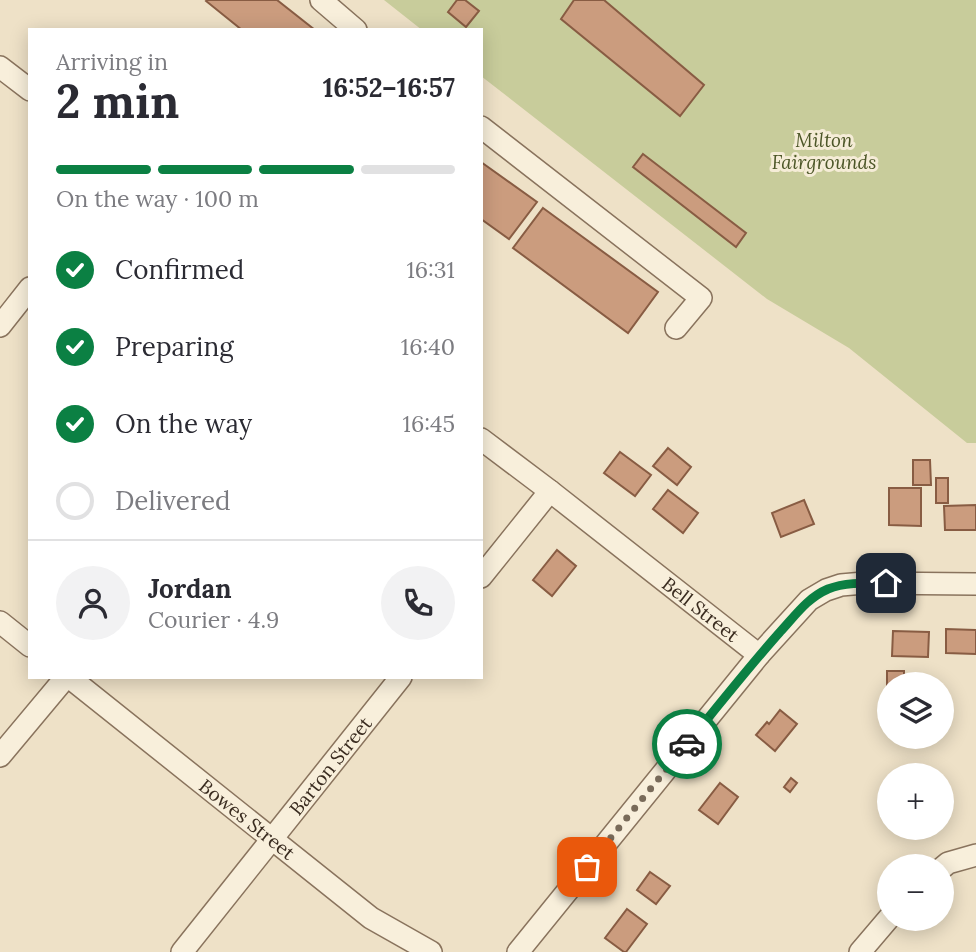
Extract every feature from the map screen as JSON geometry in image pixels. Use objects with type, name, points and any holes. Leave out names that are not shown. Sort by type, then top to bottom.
[{"type":"street","points":[[321,0],[354,28]]},
{"type":"street","points":[[0,66],[28,88]]},
{"type":"street","points":[[483,129],[701,298],[676,328]]},
{"type":"street","points":[[0,326],[28,291]]},
{"type":"street","name":"Bell Street","points":[[483,441],[759,655],[809,600],[825,590],[864,583],[976,584]]},
{"type":"street","points":[[483,575],[550,491]]},
{"type":"street","points":[[0,622],[28,644]]},
{"type":"street","points":[[518,952],[759,655]]},
{"type":"street","points":[[0,756],[66,679]]},
{"type":"street","name":"Bowes Street","points":[[71,679],[371,918],[431,952]]},
{"type":"street","name":"Barton Street","points":[[182,952],[399,679]]},
{"type":"street","points":[[954,861],[976,855]]},
{"type":"street","points":[[860,952],[878,931]]},
{"type":"green space","name":"Milton Fairgrounds","points":[[384,0],[976,0],[976,443],[967,443],[849,348],[767,299],[483,78],[483,28],[419,28]]},
{"type":"building","points":[[277,0],[312,28],[240,28],[206,1]]},
{"type":"building","points":[[457,0],[465,0],[479,11],[466,27],[448,12]]},
{"type":"building","points":[[574,0],[604,0],[704,85],[680,116],[561,19]]},
{"type":"building","points":[[643,154],[746,233],[736,247],[633,167]]},
{"type":"building","points":[[483,163],[537,202],[509,239],[483,220]]},
{"type":"building","points":[[543,208],[658,292],[628,333],[513,248]]},
{"type":"building","points":[[668,448],[691,467],[677,485],[653,466]]},
{"type":"building","points":[[620,452],[651,475],[635,496],[604,473]]},
{"type":"building","points":[[913,460],[930,460],[931,485],[913,485]]},
{"type":"building","points":[[936,478],[948,478],[948,503],[936,503]]},
{"type":"building","points":[[889,488],[921,488],[921,526],[889,525]]},
{"type":"building","points":[[668,490],[698,513],[683,533],[653,509]]},
{"type":"building","points":[[804,500],[814,524],[781,537],[772,513]]},
{"type":"building","points":[[976,505],[976,530],[945,530],[944,506]]},
{"type":"building","points":[[557,550],[576,566],[552,596],[533,580]]},
{"type":"building","points":[[946,629],[976,630],[976,654],[946,653]]},
{"type":"building","points":[[893,631],[929,632],[928,657],[892,656]]},
{"type":"building","points":[[780,710],[797,724],[775,751],[756,735]]},
{"type":"building","points":[[791,778],[797,783],[790,792],[784,787]]},
{"type":"building","points":[[720,783],[738,797],[718,824],[699,810]]},
{"type":"building","points":[[650,872],[670,886],[656,904],[637,890]]},
{"type":"building","points":[[627,909],[647,924],[624,952],[605,938]]},
{"type":"way so far","points":[[587,867],[687,744]]},
{"type":"route","points":[[687,744],[759,655],[809,600],[825,590],[841,585],[886,583]]}]
